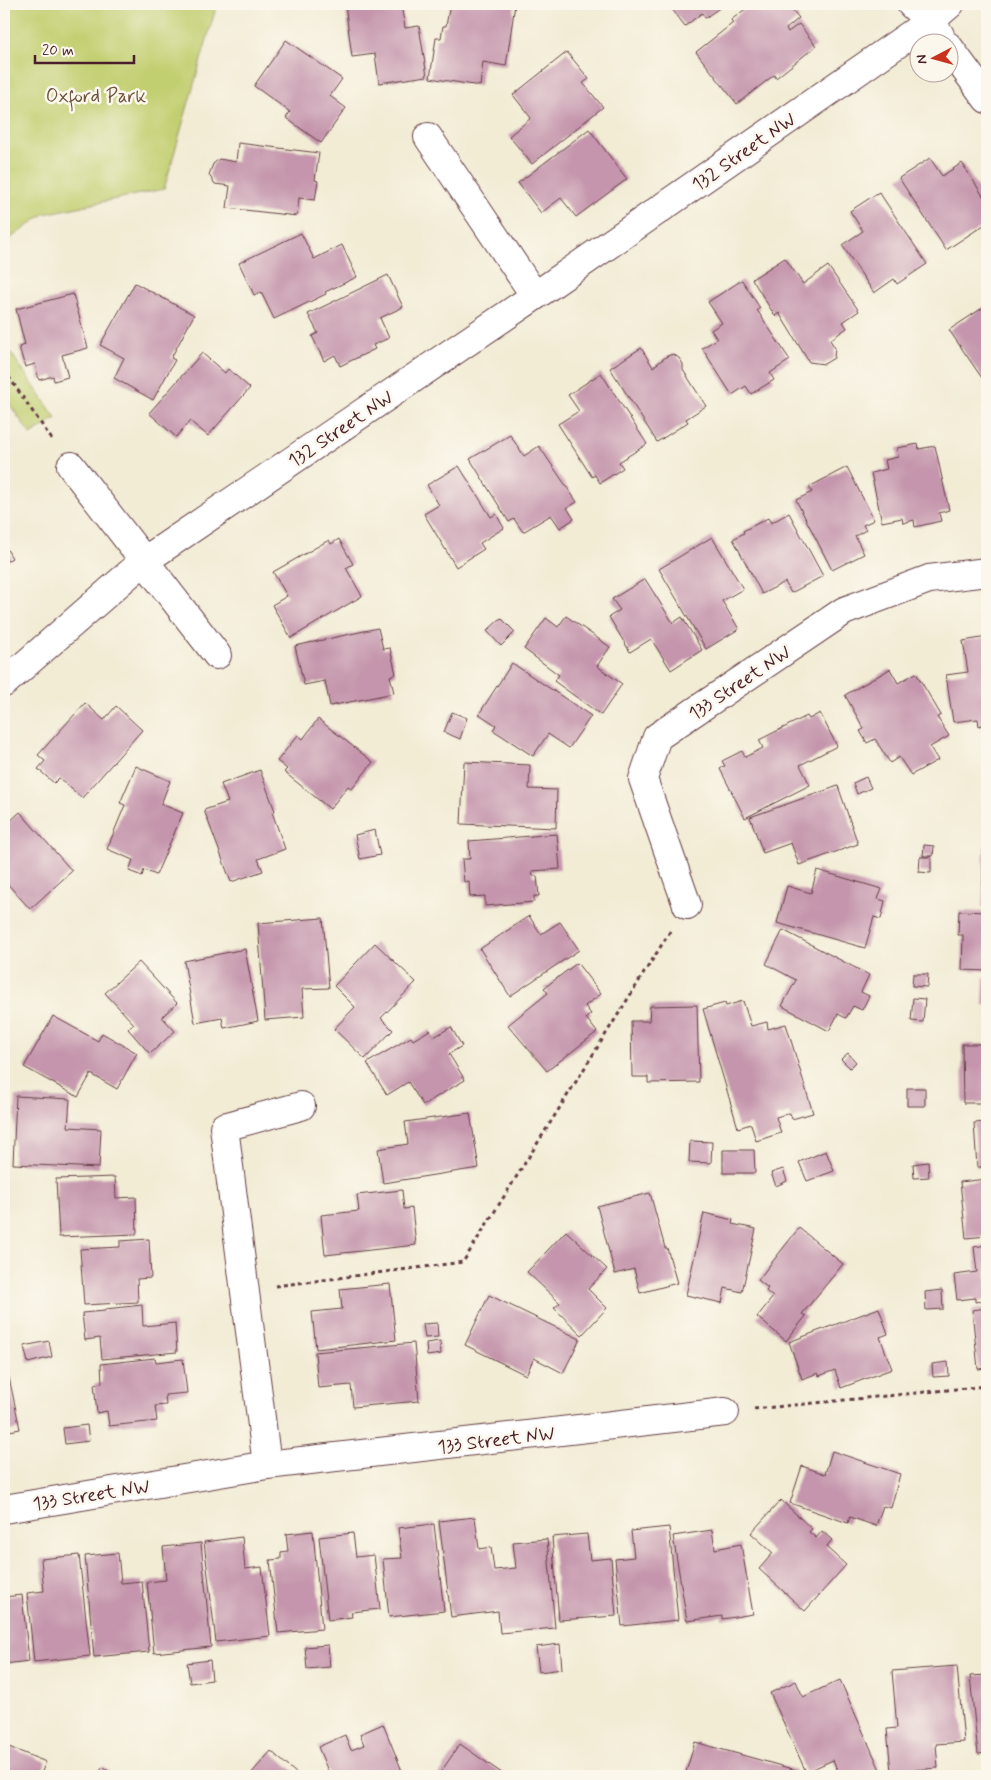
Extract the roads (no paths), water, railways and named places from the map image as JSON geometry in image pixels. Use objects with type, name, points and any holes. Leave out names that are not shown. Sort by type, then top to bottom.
[{"type":"street","points":[[930,9],[941,32]]},
{"type":"street","name":"132 Street NW","points":[[4,683],[144,561],[535,296],[930,9]]},
{"type":"street","points":[[958,60],[987,99]]},
{"type":"street","points":[[428,137],[535,296]]},
{"type":"street","points":[[71,466],[217,655]]},
{"type":"street","name":"133 Street NW","points":[[687,905],[643,779],[657,737],[844,611],[929,579],[987,572]]},
{"type":"street","points":[[267,1465],[224,1127],[301,1106]]},
{"type":"street","name":"133 Street NW","points":[[4,1509],[267,1465],[725,1412]]},
{"type":"park label","name":"Oxford Park","points":[[96,95]]}]
